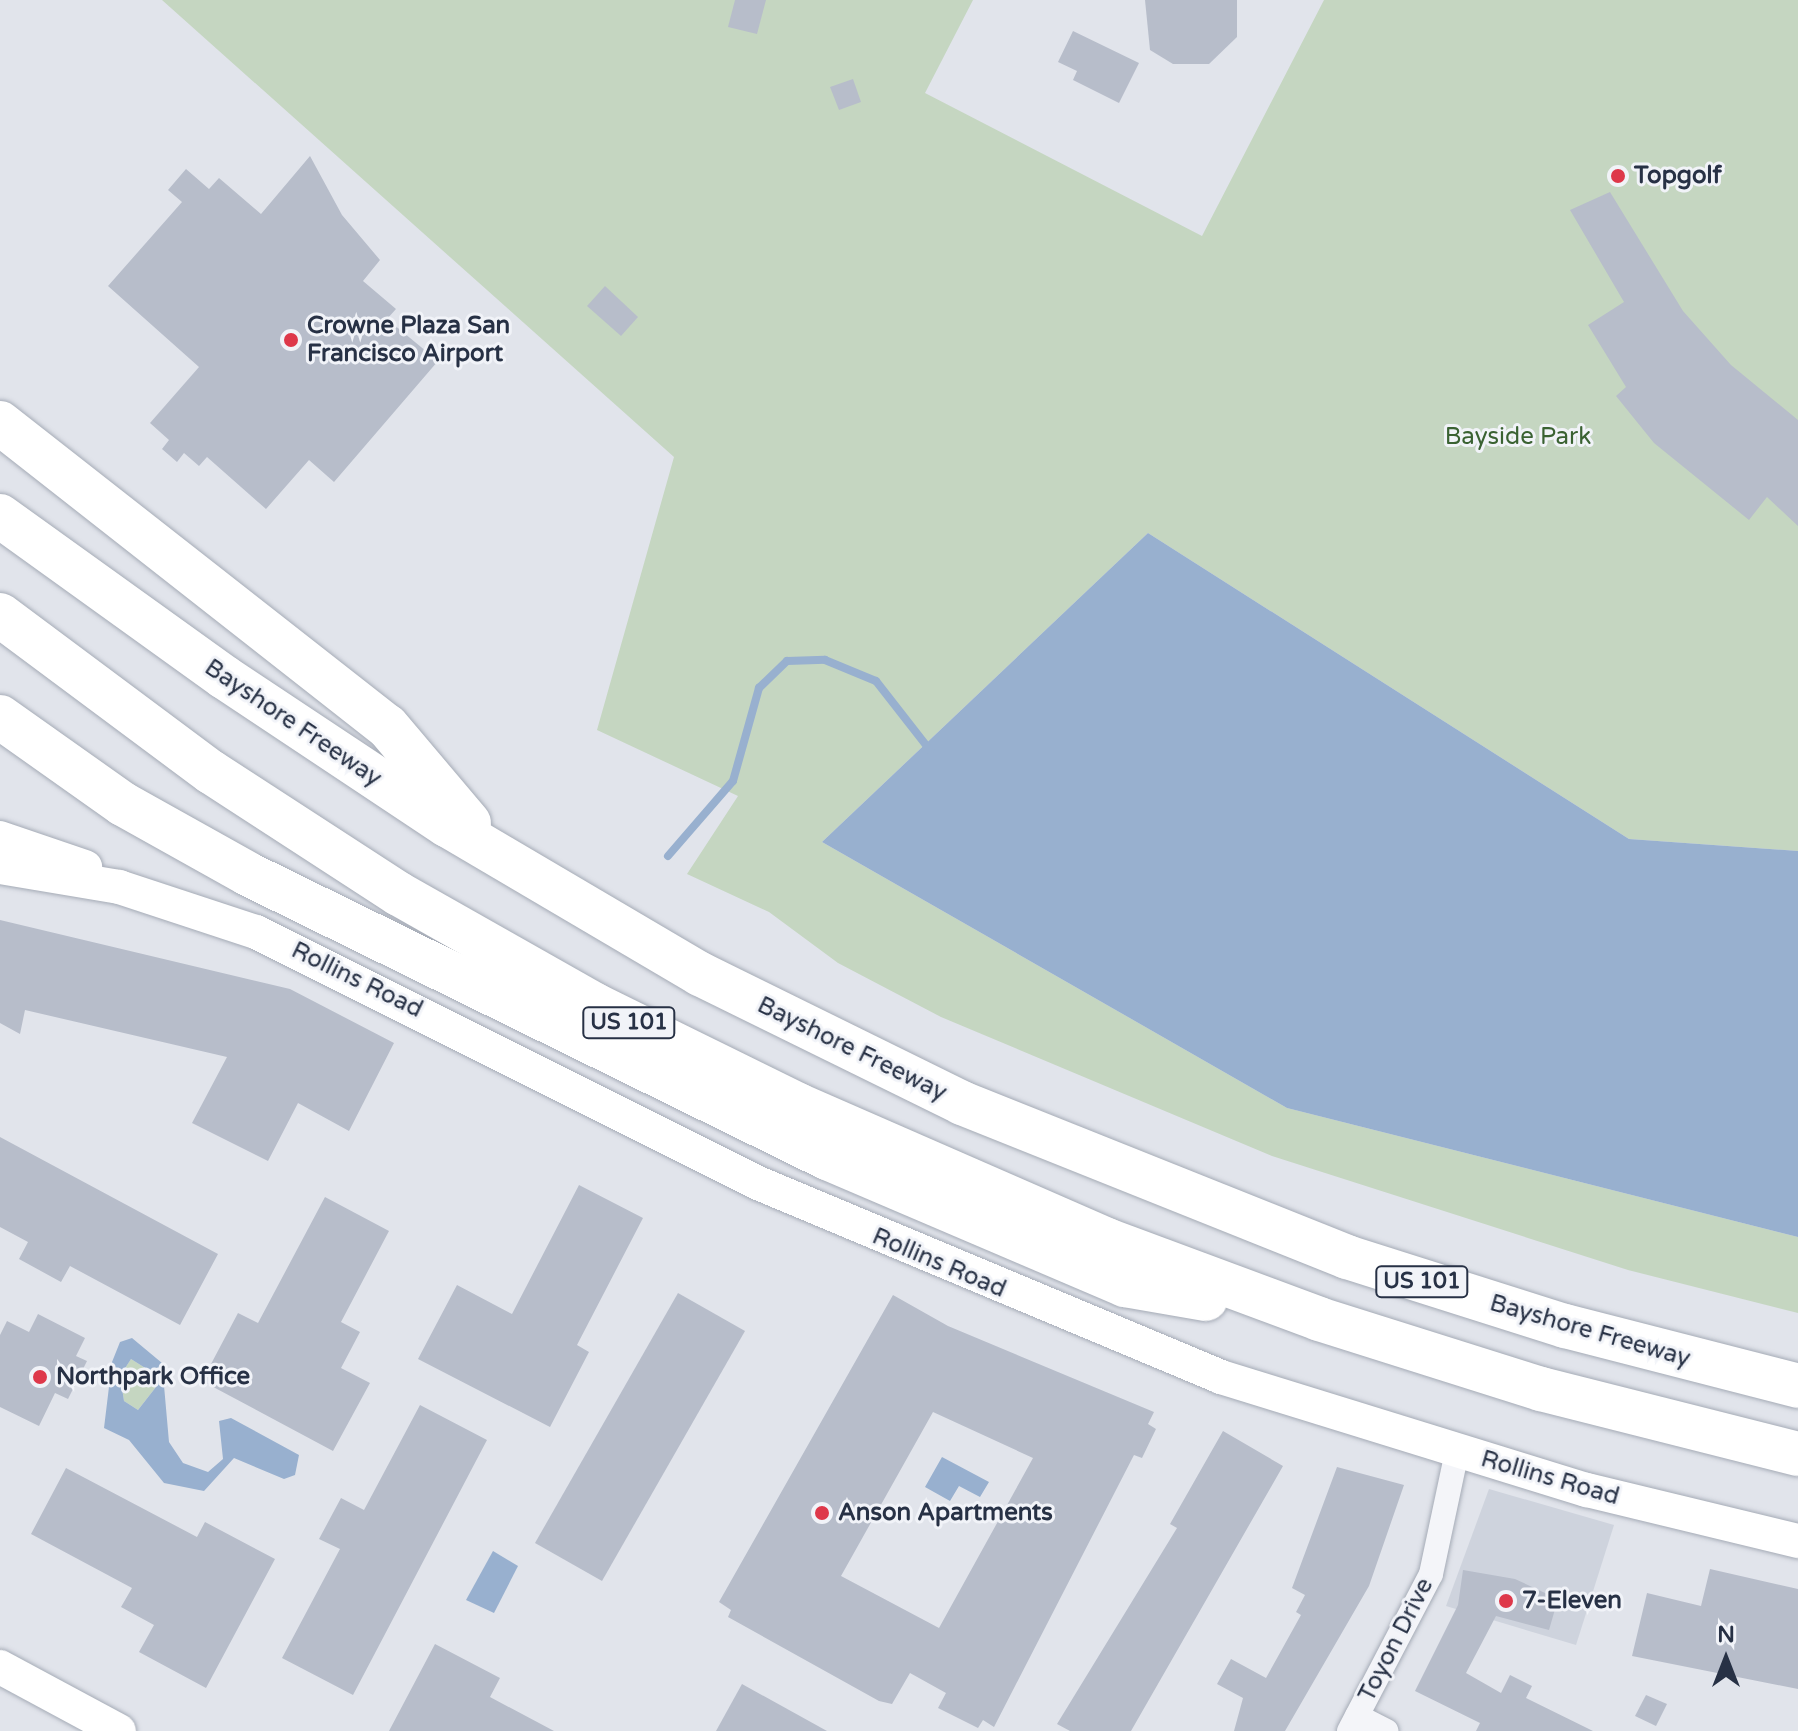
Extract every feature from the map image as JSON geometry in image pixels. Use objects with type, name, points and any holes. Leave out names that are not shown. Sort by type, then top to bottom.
[{"type":"highway","points":[[0,423],[387,726],[494,853]]},
{"type":"highway","name":"Bayshore Freeway","points":[[0,516],[224,677],[494,853],[700,974],[962,1103],[1127,1173],[1455,1293],[1793,1385]]},
{"type":"highway","name":"US 101","points":[[0,615],[303,835],[595,1005],[958,1178],[1319,1319],[1541,1389],[1798,1454]]},
{"type":"highway","points":[[0,717],[123,804],[248,874],[827,1158],[1125,1285],[1319,1319]]},
{"type":"street","name":"Rollins Road","points":[[0,838],[94,870],[119,887]]},
{"type":"street","name":"Rollins Road","points":[[0,867],[119,887],[300,951],[745,1177],[941,1265],[1221,1377],[1457,1452],[1798,1541]]},
{"type":"street","name":"Toyon Drive","points":[[1353,1724],[1431,1574],[1457,1452]]},
{"type":"street","points":[[0,1667],[119,1731]]},
{"type":"street","points":[[1353,1724],[1386,1731]]},
{"type":"shaded area","points":[[1489,1489],[1614,1525],[1576,1645],[1446,1606]]},
{"type":"green space","name":"Bayside Park","points":[[162,0],[973,0],[925,93],[1202,236],[1324,0],[1798,0],[1798,851],[1629,839],[1148,533],[822,842],[1287,1108],[1798,1237],[1798,1313],[1628,1270],[1272,1156],[941,1017],[838,963],[769,912],[687,874],[738,796],[597,730],[674,457]]},
{"type":"green space","points":[[131,1359],[150,1371],[156,1387],[138,1410],[124,1401],[120,1376]]},
{"type":"water","points":[[1148,533],[1629,839],[1798,851],[1798,1237],[1287,1108],[822,842]]},
{"type":"water","points":[[132,1338],[162,1363],[169,1442],[183,1463],[208,1472],[223,1459],[219,1421],[231,1418],[299,1455],[295,1475],[284,1479],[234,1458],[204,1491],[164,1483],[129,1440],[104,1428],[112,1362],[120,1342]],"holes":[[[131,1359],[150,1371],[156,1387],[138,1410],[124,1401],[120,1376]]]},
{"type":"water","points":[[942,1457],[989,1482],[980,1497],[959,1486],[950,1501],[925,1487]]},
{"type":"water","points":[[493,1551],[518,1566],[494,1613],[466,1600]]},
{"type":"building","points":[[735,0],[766,0],[757,34],[728,27]]},
{"type":"building","points":[[1145,0],[1237,0],[1237,37],[1209,64],[1173,64],[1150,50]]},
{"type":"building","points":[[1073,31],[1139,63],[1119,103],[1073,80],[1077,71],[1058,62]]},
{"type":"building","points":[[853,79],[861,102],[839,110],[830,87]]},
{"type":"building","name":"Crowne Plaza San Francisco Airport","points":[[310,156],[342,215],[380,260],[363,281],[396,309],[387,319],[438,361],[334,482],[309,460],[266,509],[207,457],[199,466],[184,453],[177,462],[162,449],[169,440],[150,423],[199,367],[108,286],[182,202],[168,190],[186,169],[209,189],[219,178],[261,214]]},
{"type":"building","points":[[1610,192],[1683,311],[1731,365],[1798,420],[1798,526],[1767,497],[1749,520],[1654,443],[1616,396],[1626,387],[1588,325],[1624,302],[1570,210]]},
{"type":"building","points":[[605,286],[638,317],[621,336],[587,306]]},
{"type":"building","points":[[0,920],[290,989],[394,1043],[349,1131],[298,1103],[268,1161],[192,1123],[227,1057],[25,1010],[20,1034],[0,1023]]},
{"type":"building","points":[[0,1137],[218,1254],[180,1325],[70,1266],[61,1282],[19,1259],[28,1242],[0,1227]]},
{"type":"building","points":[[579,1185],[643,1218],[577,1345],[589,1352],[550,1427],[418,1359],[457,1285],[512,1314]]},
{"type":"building","points":[[325,1197],[389,1231],[341,1322],[360,1332],[341,1368],[370,1383],[333,1451],[202,1381],[238,1313],[258,1323]]},
{"type":"building","points":[[678,1293],[745,1331],[602,1581],[535,1543]]},
{"type":"building","name":"Anson Apartments","points":[[893,1295],[948,1326],[1154,1412],[1148,1424],[1156,1429],[1142,1458],[1134,1455],[994,1727],[983,1720],[978,1728],[938,1708],[946,1693],[910,1673],[892,1704],[879,1701],[728,1617],[731,1610],[719,1602]],"holes":[[[933,1412],[1033,1458],[939,1628],[841,1576]]]},
{"type":"building","name":"Northpark Office","points":[[38,1314],[85,1338],[76,1356],[87,1361],[68,1399],[55,1393],[39,1426],[0,1407],[0,1335],[7,1321],[29,1332]]},
{"type":"building","points":[[420,1405],[487,1440],[353,1695],[282,1658],[340,1549],[319,1539],[341,1498],[364,1510]]},
{"type":"building","points":[[1223,1431],[1283,1466],[1131,1731],[1070,1731],[1057,1724],[1177,1528],[1170,1524]]},
{"type":"building","points":[[1337,1467],[1404,1485],[1369,1586],[1285,1731],[1234,1731],[1243,1698],[1217,1684],[1231,1659],[1266,1678],[1301,1615],[1296,1612],[1305,1595],[1292,1588]]},
{"type":"building","points":[[66,1468],[197,1537],[205,1522],[275,1559],[206,1688],[139,1652],[154,1625],[121,1607],[132,1588],[31,1534]]},
{"type":"building","points":[[1710,1569],[1798,1589],[1798,1689],[1632,1656],[1647,1593],[1701,1606]]},
{"type":"building","points":[[1463,1570],[1515,1579],[1558,1599],[1549,1630],[1496,1616],[1466,1673],[1501,1693],[1510,1675],[1532,1686],[1526,1698],[1593,1731],[1476,1731],[1480,1723],[1415,1691],[1458,1605]]},
{"type":"building","points":[[435,1644],[500,1678],[490,1697],[554,1731],[389,1731]]},
{"type":"building","points":[[742,1684],[827,1731],[716,1731]]},
{"type":"building","points":[[1646,1695],[1667,1704],[1656,1726],[1635,1716]]},
{"type":"waterway","points":[[668,856],[733,781],[759,688],[787,661],[825,660],[876,681],[930,750]]},
{"type":"place","name":"Topgolf","points":[[1618,176]]},
{"type":"place","name":"Crowne Plaza San Francisco Airport","points":[[291,340]]},
{"type":"place","name":"Northpark Office","points":[[40,1377]]},
{"type":"place","name":"Anson Apartments","points":[[822,1513]]},
{"type":"place","name":"7-Eleven","points":[[1506,1601]]}]
